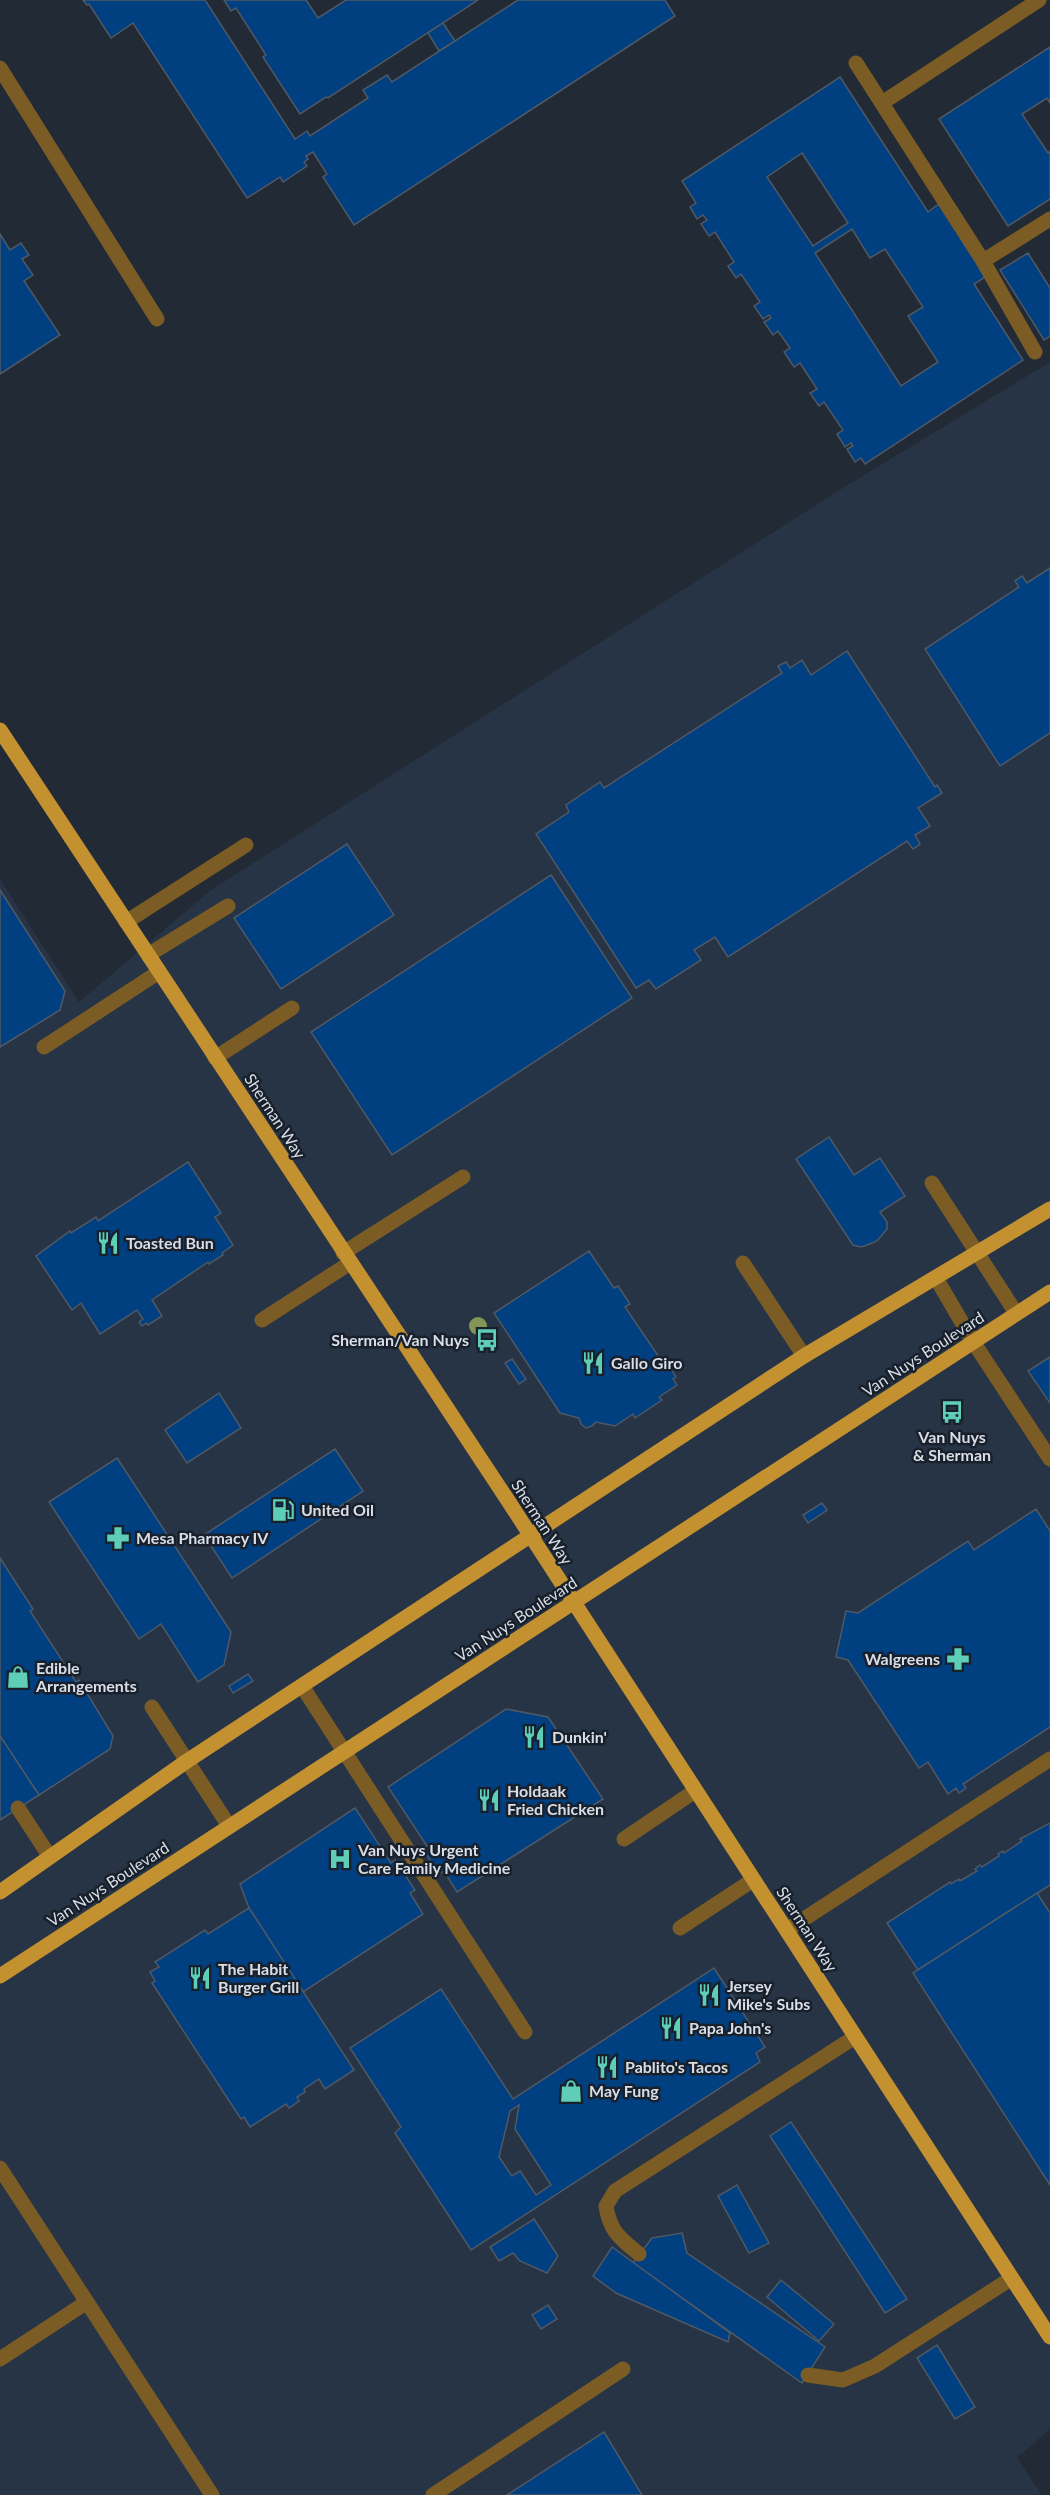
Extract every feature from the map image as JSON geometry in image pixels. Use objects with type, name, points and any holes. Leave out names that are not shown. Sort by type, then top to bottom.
[{"type":"main road","name":"Sherman Way","points":[[1,734],[530,1536],[1050,2337]]},
{"type":"main road","points":[[0,1892],[187,1761],[804,1356],[1050,1209]]},
{"type":"main road","name":"Van Nuys Boulevard","points":[[0,1976],[1050,1292]]},
{"type":"lane","points":[[882,103],[1039,0]]},
{"type":"lane","points":[[856,63],[983,261],[1035,352]]},
{"type":"lane","points":[[0,68],[157,319]]},
{"type":"lane","points":[[983,261],[1050,219]]},
{"type":"lane","points":[[126,922],[246,845]]},
{"type":"lane","points":[[148,955],[228,906]]},
{"type":"lane","points":[[44,1047],[159,972]]},
{"type":"lane","points":[[215,1058],[292,1008]]},
{"type":"lane","points":[[262,1320],[346,1258],[463,1177]]},
{"type":"lane","points":[[932,1183],[1016,1313]]},
{"type":"lane","points":[[743,1263],[804,1356]]},
{"type":"lane","points":[[936,1278],[974,1343],[1050,1459]]},
{"type":"lane","points":[[302,1686],[525,2032]]},
{"type":"lane","points":[[152,1707],[229,1826]]},
{"type":"lane","points":[[787,1930],[1050,1759]]},
{"type":"lane","points":[[624,1839],[696,1791]]},
{"type":"lane","points":[[18,1808],[50,1857]]},
{"type":"lane","points":[[680,1929],[753,1880]]},
{"type":"lane","points":[[639,2254],[617,2236],[608,2223],[606,2206],[615,2191],[855,2037]]},
{"type":"lane","points":[[0,2168],[212,2495]]},
{"type":"lane","points":[[808,2374],[843,2380],[875,2366],[1012,2278]]},
{"type":"lane","points":[[0,2359],[87,2302]]},
{"type":"lane","points":[[433,2495],[623,2368]]},
{"type":"shaded area","points":[[1050,362],[1050,2429],[1017,2458],[1042,2495],[0,2495],[0,879],[79,1002],[211,890],[846,486]]},
{"type":"building","points":[[83,0],[205,0],[295,139],[307,131],[310,136],[368,98],[363,90],[387,75],[392,82],[518,0],[665,0],[675,16],[354,225],[323,177],[327,174],[313,152],[306,156],[308,159],[304,162],[307,166],[283,182],[280,177],[247,198],[133,23],[111,38],[89,4],[87,5]]},
{"type":"building","points":[[224,0],[306,0],[318,18],[346,0],[478,0],[300,114],[263,57],[266,55],[236,8],[231,11]]},
{"type":"building","points":[[443,23],[455,41],[439,51],[428,33]]},
{"type":"building","points":[[1050,47],[1050,103],[1047,98],[1022,114],[1048,153],[1050,151],[1050,199],[1008,226],[939,119]]},
{"type":"building","points":[[840,77],[928,212],[940,203],[987,276],[974,284],[1023,360],[865,464],[861,458],[855,462],[847,449],[853,446],[851,443],[845,447],[837,434],[843,430],[824,402],[819,406],[810,393],[817,389],[800,363],[794,367],[784,352],[790,348],[778,331],[773,335],[764,322],[771,318],[769,315],[763,319],[754,306],[760,302],[741,274],[736,278],[728,266],[734,262],[715,232],[709,236],[701,224],[707,220],[703,215],[697,219],[690,207],[696,203],[682,181]],"holes":[[[802,153],[848,223],[813,246],[767,177]],[[852,229],[870,258],[885,249],[923,307],[908,316],[938,362],[901,386],[815,253]]]},
{"type":"building","points":[[0,234],[10,250],[21,243],[29,255],[22,259],[33,275],[24,281],[60,335],[0,374]]},
{"type":"building","points":[[1028,253],[1050,288],[1050,336],[1044,340],[1000,270]]},
{"type":"building","points":[[1050,568],[1050,733],[1000,766],[925,649],[1019,587],[1015,581],[1022,576],[1027,583]]},
{"type":"building","points":[[847,651],[935,787],[937,785],[942,793],[918,808],[930,826],[915,835],[920,844],[913,849],[907,841],[728,957],[715,937],[694,950],[701,960],[656,989],[649,980],[636,988],[536,834],[569,812],[566,805],[600,782],[604,788],[782,673],[778,666],[786,662],[790,668],[802,660],[811,675]]},
{"type":"building","points":[[347,844],[394,915],[281,989],[234,918]]},
{"type":"building","points":[[551,875],[632,998],[392,1155],[311,1032]]},
{"type":"building","points":[[0,890],[65,991],[60,1010],[0,1047]]},
{"type":"building","points":[[829,1137],[854,1175],[880,1158],[905,1196],[880,1212],[887,1222],[887,1229],[877,1241],[870,1244],[861,1247],[853,1245],[796,1159]]},
{"type":"building","points":[[188,1162],[221,1213],[215,1217],[233,1245],[222,1253],[223,1255],[209,1264],[208,1262],[152,1300],[162,1316],[142,1326],[139,1322],[143,1319],[137,1310],[100,1334],[81,1303],[72,1310],[36,1256],[70,1231],[71,1233],[96,1217],[98,1221]]},
{"type":"building","points":[[589,1251],[614,1288],[618,1286],[630,1304],[625,1307],[661,1360],[664,1358],[676,1377],[673,1379],[677,1385],[659,1397],[662,1400],[635,1418],[633,1414],[615,1426],[596,1422],[586,1428],[581,1424],[579,1418],[560,1413],[494,1313]]},
{"type":"building","points":[[1050,1357],[1050,1403],[1028,1371]]},
{"type":"building","points":[[512,1359],[526,1379],[519,1384],[505,1363]]},
{"type":"building","points":[[219,1393],[241,1428],[187,1463],[165,1430]]},
{"type":"building","points":[[335,1449],[363,1491],[232,1578],[204,1535]]},
{"type":"building","points":[[117,1458],[231,1632],[224,1665],[198,1682],[161,1624],[139,1639],[49,1502]]},
{"type":"building","points":[[822,1503],[827,1510],[808,1523],[803,1515]]},
{"type":"building","name":"Walgreens","points":[[1036,1509],[1050,1531],[1050,1727],[963,1784],[966,1788],[959,1793],[956,1788],[948,1794],[928,1762],[919,1768],[848,1660],[836,1657],[846,1611],[858,1613],[968,1541],[974,1550]]},
{"type":"building","points":[[0,1558],[33,1609],[30,1611],[76,1682],[79,1680],[113,1736],[110,1749],[39,1795],[0,1736]]},
{"type":"building","points":[[248,1674],[253,1681],[233,1693],[229,1686]]},
{"type":"building","points":[[506,1709],[548,1717],[603,1799],[457,1892],[444,1871],[439,1874],[422,1848],[427,1846],[388,1787]]},
{"type":"building","points":[[0,1736],[39,1795],[0,1820]]},
{"type":"building","points":[[355,1808],[391,1863],[395,1860],[415,1890],[410,1893],[423,1914],[303,1992],[249,1908],[240,1884]]},
{"type":"building","points":[[1050,1823],[1050,1885],[918,1970],[887,1923],[950,1882],[951,1884],[959,1879],[960,1881],[977,1871],[975,1869],[980,1865],[982,1867],[999,1856],[998,1854],[1003,1851],[1004,1853],[1022,1841],[1020,1839]]},
{"type":"building","points":[[1037,1893],[1050,1913],[1050,2185],[913,1973]]},
{"type":"building","points":[[249,1908],[354,2070],[325,2089],[319,2079],[304,2089],[305,2092],[297,2097],[299,2101],[289,2108],[286,2104],[250,2127],[244,2117],[241,2119],[152,1983],[155,1981],[150,1972],[159,1967],[155,1962],[205,1930],[208,1934]]},
{"type":"building","points":[[714,1968],[765,2047],[756,2053],[760,2062],[471,2250],[395,2133],[401,2127],[350,2048],[441,1989],[513,2099]],"holes":[[[519,2105],[515,2129],[551,2185],[536,2195],[520,2171],[512,2176],[499,2157],[510,2111]]]},
{"type":"building","points":[[791,2122],[907,2299],[885,2313],[770,2136]]},
{"type":"building","points":[[737,2185],[769,2243],[749,2253],[718,2196]]},
{"type":"building","points":[[534,2219],[558,2256],[547,2273],[520,2261],[513,2253],[499,2261],[490,2247]]},
{"type":"building","points":[[682,2233],[687,2253],[825,2347],[802,2383],[633,2263],[652,2238]]},
{"type":"building","points":[[612,2247],[730,2333],[728,2342],[616,2293],[593,2276]]},
{"type":"building","points":[[781,2280],[834,2324],[819,2341],[767,2297]]},
{"type":"building","points":[[548,2305],[557,2319],[541,2329],[532,2315]]},
{"type":"building","points":[[937,2345],[975,2407],[955,2419],[917,2358]]},
{"type":"building","points":[[604,2432],[642,2495],[507,2495]]},
{"type":"place","name":"Toasted Bun","points":[[108,1243]]},
{"type":"place","name":"Sherman/Van Nuys","points":[[487,1340]]},
{"type":"place","name":"Gallo Giro","points":[[593,1363]]},
{"type":"place","name":"Van Nuys & Sherman","points":[[952,1412]]},
{"type":"place","name":"United Oil","points":[[283,1510]]},
{"type":"place","name":"Mesa Pharmacy IV","points":[[118,1538]]},
{"type":"place","name":"Walgreens","points":[[958,1659]]},
{"type":"place","name":"Edible Arrangements","points":[[18,1677]]},
{"type":"place","name":"Dunkin'","points":[[534,1737]]},
{"type":"place","name":"Holdaak Fried Chicken","points":[[489,1800]]},
{"type":"place","name":"Van Nuys Urgent Care Family Medicine","points":[[340,1859]]},
{"type":"place","name":"The Habit Burger Grill","points":[[200,1978]]},
{"type":"place","name":"Jersey Mike's Subs","points":[[709,1995]]},
{"type":"place","name":"Papa John's","points":[[671,2028]]},
{"type":"place","name":"Pablito's Tacos","points":[[607,2067]]},
{"type":"place","name":"May Fung","points":[[571,2091]]}]
